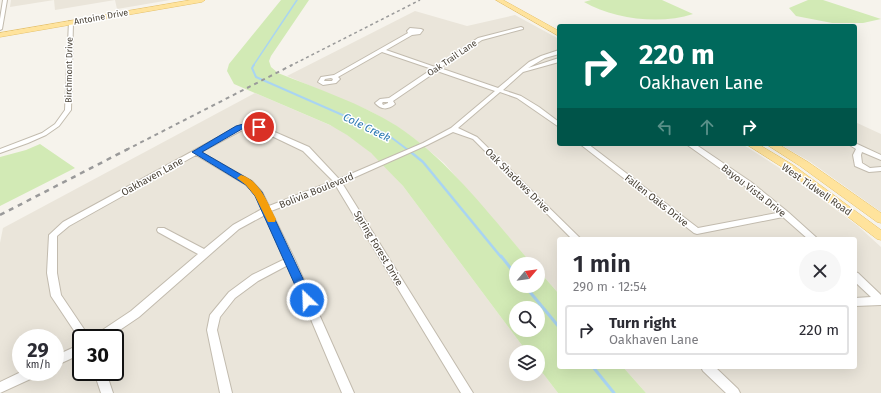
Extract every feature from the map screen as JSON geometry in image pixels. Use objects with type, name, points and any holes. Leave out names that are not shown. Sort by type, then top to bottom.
[{"type":"main road","name":"Antoine Drive","points":[[158,6],[180,0]]},
{"type":"main road","name":"Antoine Drive","points":[[0,35],[71,21],[202,0]]},
{"type":"main road","points":[[499,0],[557,33]]},
{"type":"main road","points":[[511,0],[557,25]]},
{"type":"main road","points":[[528,17],[537,14]]},
{"type":"main road","name":"Antoine Drive","points":[[0,30],[71,21]]},
{"type":"main road","name":"West Tidwell Road","points":[[754,146],[789,168],[881,236]]},
{"type":"main road","name":"West Tidwell Road","points":[[774,146],[815,171],[880,218]]},
{"type":"main road","points":[[862,221],[880,218]]},
{"type":"street","points":[[0,30],[3,17],[2,0]]},
{"type":"street","name":"Birchmont Drive","points":[[0,151],[44,134],[57,125],[68,110],[71,21]]},
{"type":"street","name":"Oak Trail Lane","points":[[390,100],[480,39],[521,28]]},
{"type":"street","points":[[334,77],[411,33]]},
{"type":"street","points":[[380,50],[500,90],[529,102],[557,123]]},
{"type":"street","name":"Bolivia Boulevard","points":[[112,329],[135,314],[236,227],[267,210],[416,149],[453,129],[532,63],[548,55],[557,53]]},
{"type":"street","points":[[548,55],[557,60]]},
{"type":"street","name":"Bolivia Boulevard","points":[[522,72],[557,61]]},
{"type":"street","name":"Oakhaven Lane","points":[[80,329],[56,296],[52,273],[53,235],[66,224],[239,128],[254,125],[263,129]]},
{"type":"street","name":"Spring Forest Drive","points":[[263,129],[306,149],[338,182],[467,393]]},
{"type":"street","name":"Oak Shadows Drive","points":[[453,129],[475,138],[575,237]]},
{"type":"street","name":"Fallen Oaks Drive","points":[[587,146],[697,231],[785,214]]},
{"type":"street","name":"Bayou Vista Drive","points":[[693,146],[748,184],[812,237]]},
{"type":"street","points":[[856,146],[881,158]]},
{"type":"street","points":[[860,148],[857,155],[858,164],[869,170],[881,169]]},
{"type":"street","points":[[196,152],[249,183],[259,194],[290,260],[348,393]]},
{"type":"street","points":[[161,230],[204,253]]},
{"type":"street","points":[[226,393],[212,330],[215,315],[232,295],[255,278],[290,260]]},
{"type":"street","points":[[857,278],[881,301]]},
{"type":"street","points":[[857,302],[881,301]]},
{"type":"street","points":[[709,369],[734,393]]},
{"type":"street","points":[[0,388],[14,381]]},
{"type":"street","points":[[103,381],[107,393]]},
{"type":"shaded area","points":[[11,0],[54,0],[10,7]]},
{"type":"shaded area","points":[[54,0],[115,0],[55,10]]},
{"type":"shaded area","points":[[115,0],[170,0],[117,9]]},
{"type":"shaded area","points":[[415,11],[467,26],[515,15],[557,38],[557,146],[745,146],[778,167],[858,226],[881,247],[881,393],[646,393],[625,369],[857,369],[857,237],[557,237],[557,292],[545,278],[545,257],[526,257],[444,163],[398,127],[370,111],[287,76]]},
{"type":"shaded area","points":[[255,93],[339,129],[379,160],[403,186],[509,328],[509,337],[516,337],[522,345],[509,345],[509,381],[545,381],[545,376],[558,393],[0,393],[0,243],[3,228]]},
{"type":"shaded area","points":[[857,123],[881,134],[881,212],[809,161],[783,146],[857,146]]},
{"type":"green space","points":[[281,0],[309,0],[271,56],[269,61],[271,67],[278,73],[339,97],[383,118],[397,126],[434,155],[469,190],[526,257],[509,257],[509,293],[545,293],[545,278],[557,292],[557,369],[625,369],[646,393],[558,393],[545,376],[545,345],[522,345],[516,337],[545,337],[545,301],[509,301],[509,328],[403,186],[371,153],[347,135],[330,125],[234,84],[227,71],[229,64]]},
{"type":"green space","points":[[591,0],[662,0],[693,14],[652,20],[637,18],[609,13],[584,2]]},
{"type":"green space","points":[[808,0],[823,0],[881,19],[863,23],[832,23],[796,16],[789,8]]},
{"type":"green space","points":[[40,144],[75,168],[0,206],[0,157],[26,150]]},
{"type":"waterway","name":"Cole Creek","points":[[253,66],[297,0]]},
{"type":"waterway","name":"Cole Creek","points":[[254,65],[252,68],[256,77],[388,135],[408,150]]},
{"type":"waterway","name":"Cole Creek","points":[[407,149],[423,162],[501,257]]},
{"type":"waterway","name":"Cole Creek","points":[[501,256],[509,266]]},
{"type":"waterway","name":"Cole Creek","points":[[531,293],[557,325]]},
{"type":"waterway","name":"Cole Creek","points":[[595,369],[614,393]]},
{"type":"railway","points":[[290,66],[420,0]]},
{"type":"railway","points":[[126,150],[292,65]]},
{"type":"railway","points":[[0,215],[128,149]]},
{"type":"slow traffic","points":[[241,178],[249,183],[259,194],[271,219]]},
{"type":"route","points":[[259,127],[247,125],[239,128],[196,152],[249,183],[259,194],[307,300]]}]
